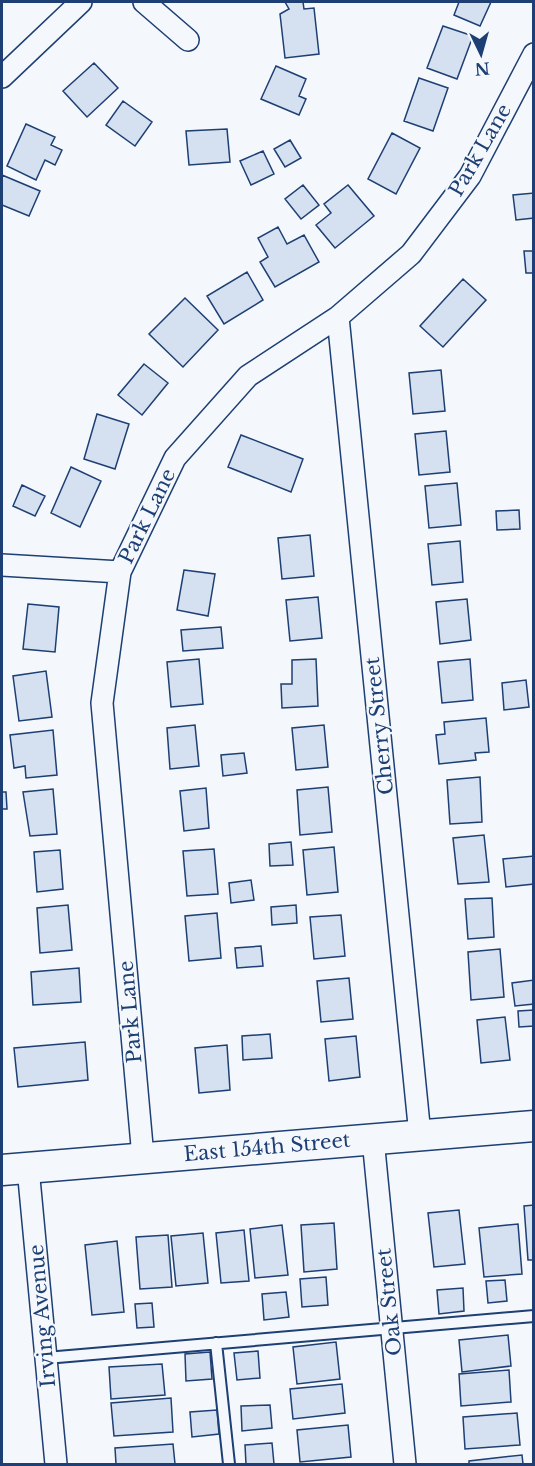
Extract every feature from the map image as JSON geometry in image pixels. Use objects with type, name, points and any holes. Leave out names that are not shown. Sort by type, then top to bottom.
[{"type":"street","points":[[2,77],[81,2]]},
{"type":"street","points":[[144,2],[188,40]]},
{"type":"street","name":"Park Lane","points":[[143,1157],[102,703],[120,572],[175,458],[248,376],[338,317],[411,255],[470,176],[534,54]]},
{"type":"street","name":"Cherry Street","points":[[338,317],[420,1135]]},
{"type":"street","points":[[2,565],[120,572]]},
{"type":"street","name":"East 154th Street","points":[[15,1169],[534,1126]]},
{"type":"street","name":"Oak Street","points":[[373,1139],[405,1464]]},
{"type":"street","name":"Irving Avenue","points":[[15,1169],[46,1358],[56,1464]]},
{"type":"lane","points":[[46,1358],[534,1316]]},
{"type":"lane","points":[[216,1343],[229,1464]]},
{"type":"building","points":[[285,2],[303,2],[304,9],[314,8],[319,54],[285,58],[280,14],[289,9]]},
{"type":"building","points":[[459,2],[491,2],[480,26],[454,15]]},
{"type":"building","points":[[443,26],[473,36],[457,79],[427,68]]},
{"type":"building","points":[[94,63],[118,88],[87,117],[63,91]]},
{"type":"building","points":[[276,66],[306,79],[299,96],[306,99],[299,115],[261,99]]},
{"type":"building","points":[[419,78],[448,88],[433,131],[404,121]]},
{"type":"building","points":[[123,101],[152,122],[135,146],[106,125]]},
{"type":"building","points":[[26,124],[55,137],[51,145],[62,150],[55,165],[45,160],[36,180],[7,166]]},
{"type":"building","points":[[227,129],[230,162],[189,165],[186,131]]},
{"type":"building","points":[[392,133],[420,148],[396,194],[368,179]]},
{"type":"building","points":[[290,140],[301,158],[285,167],[274,149]]},
{"type":"building","points":[[263,151],[274,174],[251,185],[240,161]]},
{"type":"building","points":[[2,175],[40,191],[29,216],[2,205]]},
{"type":"building","points":[[303,185],[319,205],[301,219],[285,199]]},
{"type":"building","points":[[348,185],[374,216],[335,248],[316,225],[331,213],[324,204]]},
{"type":"building","points":[[534,193],[534,218],[516,220],[513,195]]},
{"type":"building","points":[[278,227],[287,244],[304,235],[319,262],[275,287],[260,262],[268,257],[258,238]]},
{"type":"building","points":[[524,251],[534,251],[534,273],[526,273]]},
{"type":"building","points":[[247,272],[263,300],[224,324],[207,296]]},
{"type":"building","points":[[463,279],[486,300],[443,347],[420,326]]},
{"type":"building","points":[[185,298],[218,330],[183,367],[149,334]]},
{"type":"building","points":[[144,364],[168,383],[142,415],[118,395]]},
{"type":"building","points":[[441,370],[445,411],[413,414],[409,373]]},
{"type":"building","points":[[97,414],[129,424],[115,469],[84,459]]},
{"type":"building","points":[[446,431],[450,472],[419,475],[415,434]]},
{"type":"building","points":[[241,435],[303,459],[291,492],[228,467]]},
{"type":"building","points":[[71,467],[101,481],[80,527],[51,513]]},
{"type":"building","points":[[457,483],[461,525],[429,528],[425,486]]},
{"type":"building","points":[[22,485],[45,496],[35,516],[13,506]]},
{"type":"building","points":[[519,510],[520,529],[497,530],[496,511]]},
{"type":"building","points":[[310,535],[314,576],[282,579],[278,538]]},
{"type":"building","points":[[460,541],[463,582],[432,585],[428,544]]},
{"type":"building","points":[[184,570],[215,574],[208,616],[177,610]]},
{"type":"building","points":[[318,597],[322,638],[290,641],[286,600]]},
{"type":"building","points":[[467,599],[471,640],[440,644],[436,602]]},
{"type":"building","points":[[28,604],[59,607],[55,652],[23,649]]},
{"type":"building","points":[[221,627],[223,648],[183,651],[181,630]]},
{"type":"building","points":[[199,659],[203,704],[171,707],[167,662]]},
{"type":"building","points":[[316,659],[318,706],[282,708],[281,684],[292,684],[292,660]]},
{"type":"building","points":[[470,659],[473,700],[442,703],[438,662]]},
{"type":"building","points":[[46,671],[52,717],[19,721],[13,676]]},
{"type":"building","points":[[526,680],[529,707],[504,710],[502,683]]},
{"type":"building","points":[[486,718],[489,752],[475,753],[476,760],[439,764],[436,735],[445,734],[444,722]]},
{"type":"building","points":[[195,725],[199,766],[170,769],[167,728]]},
{"type":"building","points":[[324,725],[328,767],[296,770],[292,728]]},
{"type":"building","points":[[53,730],[57,775],[26,778],[25,766],[14,768],[10,735]]},
{"type":"building","points":[[244,753],[247,773],[223,776],[221,755]]},
{"type":"building","points":[[480,777],[482,822],[450,824],[447,780]]},
{"type":"building","points":[[328,787],[332,832],[300,835],[297,790]]},
{"type":"building","points":[[206,788],[209,828],[184,831],[180,791]]},
{"type":"building","points":[[53,789],[57,834],[30,836],[23,792]]},
{"type":"building","points":[[2,792],[6,792],[7,809],[2,809]]},
{"type":"building","points":[[484,835],[489,882],[458,884],[453,838]]},
{"type":"building","points":[[291,842],[293,865],[270,866],[269,844]]},
{"type":"building","points":[[334,847],[338,892],[307,895],[303,850]]},
{"type":"building","points":[[214,849],[218,894],[187,896],[183,851]]},
{"type":"building","points":[[60,850],[63,889],[37,892],[34,852]]},
{"type":"building","points":[[534,856],[534,884],[506,887],[503,859]]},
{"type":"building","points":[[251,880],[254,900],[231,903],[229,883]]},
{"type":"building","points":[[492,898],[494,937],[468,939],[465,899]]},
{"type":"building","points":[[68,905],[72,950],[40,953],[37,908]]},
{"type":"building","points":[[296,905],[297,923],[272,925],[271,907]]},
{"type":"building","points":[[217,913],[221,958],[189,961],[185,916]]},
{"type":"building","points":[[341,915],[345,956],[314,959],[310,917]]},
{"type":"building","points":[[261,946],[263,966],[237,968],[235,948]]},
{"type":"building","points":[[500,949],[504,997],[471,1000],[468,952]]},
{"type":"building","points":[[79,968],[81,1002],[33,1005],[31,972]]},
{"type":"building","points":[[349,978],[353,1019],[321,1022],[317,981]]},
{"type":"building","points":[[534,980],[534,1004],[515,1006],[512,983]]},
{"type":"building","points":[[534,1010],[534,1026],[519,1027],[518,1011]]},
{"type":"building","points":[[505,1017],[510,1060],[481,1063],[477,1020]]},
{"type":"building","points":[[270,1034],[272,1058],[243,1060],[242,1036]]},
{"type":"building","points":[[356,1036],[360,1077],[329,1081],[325,1039]]},
{"type":"building","points":[[85,1042],[88,1080],[18,1087],[14,1048]]},
{"type":"building","points":[[227,1045],[230,1090],[199,1093],[195,1048]]},
{"type":"building","points":[[534,1205],[534,1260],[528,1260],[524,1206]]},
{"type":"building","points":[[459,1210],[465,1264],[434,1267],[428,1213]]},
{"type":"building","points":[[334,1223],[337,1269],[304,1272],[301,1225]]},
{"type":"building","points":[[518,1224],[522,1274],[484,1277],[479,1228]]},
{"type":"building","points":[[282,1225],[288,1275],[255,1278],[250,1229]]},
{"type":"building","points":[[244,1230],[249,1281],[221,1283],[216,1233]]},
{"type":"building","points":[[203,1233],[208,1283],[176,1286],[171,1236]]},
{"type":"building","points":[[168,1235],[172,1287],[140,1289],[136,1237]]},
{"type":"building","points":[[117,1241],[124,1312],[92,1315],[85,1245]]},
{"type":"building","points":[[326,1277],[328,1305],[302,1307],[300,1279]]},
{"type":"building","points":[[505,1280],[507,1301],[488,1303],[486,1281]]},
{"type":"building","points":[[463,1288],[464,1311],[439,1314],[437,1290]]},
{"type":"building","points":[[286,1292],[289,1317],[264,1320],[262,1294]]},
{"type":"building","points":[[152,1303],[154,1327],[137,1328],[135,1304]]},
{"type":"building","points":[[508,1335],[511,1366],[462,1372],[459,1340]]},
{"type":"building","points":[[336,1342],[340,1379],[297,1384],[293,1347]]},
{"type":"building","points":[[258,1351],[260,1378],[237,1380],[234,1353]]},
{"type":"building","points":[[210,1352],[212,1379],[186,1381],[185,1354]]},
{"type":"building","points":[[162,1364],[165,1395],[111,1399],[109,1367]]},
{"type":"building","points":[[509,1370],[511,1402],[461,1406],[459,1374]]},
{"type":"building","points":[[342,1384],[345,1413],[293,1419],[290,1389]]},
{"type":"building","points":[[171,1398],[173,1432],[114,1436],[111,1403]]},
{"type":"building","points":[[270,1405],[272,1428],[242,1431],[241,1406]]},
{"type":"building","points":[[217,1410],[219,1434],[192,1437],[190,1412]]},
{"type":"building","points":[[517,1413],[520,1445],[465,1449],[463,1417]]},
{"type":"building","points":[[348,1425],[351,1457],[300,1462],[297,1430]]},
{"type":"building","points":[[272,1443],[274,1464],[246,1464],[245,1445]]},
{"type":"building","points":[[173,1444],[175,1464],[116,1464],[115,1448]]},
{"type":"building","points":[[522,1455],[523,1464],[469,1464],[469,1461]]}]
